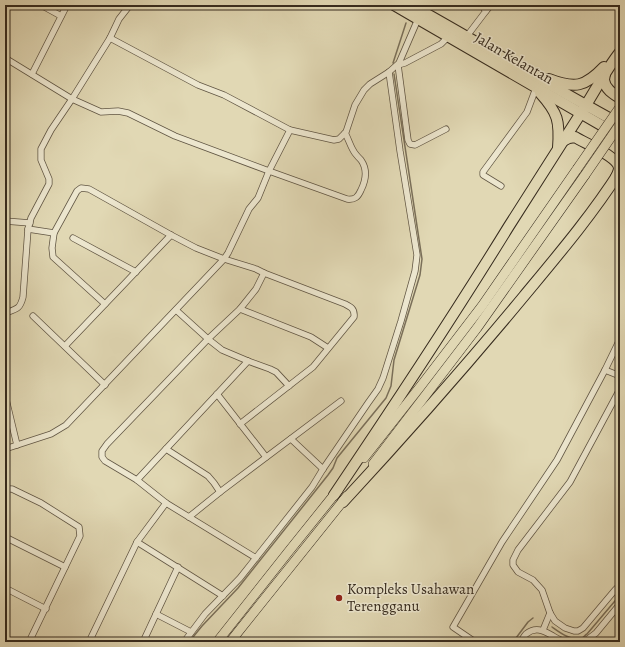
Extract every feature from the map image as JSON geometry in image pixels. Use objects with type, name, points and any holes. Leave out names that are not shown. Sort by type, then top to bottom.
[{"type":"highway","name":"Jalan Kelantan","points":[[394,5],[536,88],[620,124]]},
{"type":"highway","name":"Jalan Kelantan","points":[[411,5],[525,70],[620,136]]},
{"type":"highway","points":[[525,70],[562,84],[575,85],[588,82],[619,53]]},
{"type":"highway","points":[[334,495],[420,367],[619,53]]},
{"type":"highway","points":[[606,72],[604,81],[608,90],[620,98]]},
{"type":"highway","points":[[536,88],[554,111],[558,126],[560,144]]},
{"type":"highway","points":[[343,502],[387,455],[470,360],[586,219],[619,176],[617,162],[610,156],[575,138],[569,138],[560,144]]},
{"type":"main road","points":[[230,642],[343,502],[477,328],[581,172],[620,107]]},
{"type":"main road","points":[[217,642],[420,387],[581,172],[620,124]]},
{"type":"street","points":[[41,5],[61,16]]},
{"type":"street","points":[[32,74],[67,5]]},
{"type":"street","points":[[5,313],[21,306],[29,226],[31,218],[49,184],[49,179],[41,160],[41,149],[50,130],[72,99],[110,38],[119,19],[130,5]]},
{"type":"street","points":[[481,5],[486,11]]},
{"type":"street","points":[[467,36],[490,5]]},
{"type":"street","points":[[418,19],[398,65],[408,140],[410,144],[415,145],[446,129]]},
{"type":"street","points":[[110,38],[198,85],[224,95],[290,130],[334,140],[340,139],[346,133],[355,106],[364,90],[370,84],[398,65],[441,44],[448,37]]},
{"type":"street","points":[[5,58],[72,99],[100,112],[118,111],[128,113],[175,136],[347,199],[351,199],[356,198],[359,194],[365,182],[365,174],[362,162],[353,151],[346,133]]},
{"type":"street","points":[[184,642],[205,614],[240,578],[312,487],[382,382],[417,263],[389,72]]},
{"type":"street","points":[[501,186],[483,175],[483,172],[527,112],[536,88]]},
{"type":"street","points":[[5,449],[51,434],[66,425],[224,259],[249,209],[258,198],[269,171],[290,130]]},
{"type":"street","points":[[105,304],[53,257],[52,248],[54,233],[77,191],[81,188],[88,189],[196,248],[256,269],[350,307],[353,310],[354,317],[314,367],[240,424]]},
{"type":"street","points":[[5,221],[54,233]]},
{"type":"street","points":[[65,346],[171,235]]},
{"type":"street","points":[[74,238],[136,272]]},
{"type":"street","points":[[256,558],[166,503],[136,480],[105,460],[102,456],[102,451],[208,339],[240,309],[256,290],[264,273]]},
{"type":"street","points":[[240,309],[311,338],[328,348]]},
{"type":"street","points":[[176,310],[222,350],[276,372],[289,386]]},
{"type":"street","points":[[33,316],[105,385]]},
{"type":"street","points":[[475,642],[453,627],[502,542],[557,460],[607,370],[620,340]]},
{"type":"street","points":[[136,480],[248,361]]},
{"type":"street","points":[[607,370],[620,376]]},
{"type":"street","points":[[620,390],[570,482],[518,550],[513,560],[513,565],[518,572],[533,580],[542,590],[550,613],[555,621],[565,628],[574,631],[578,631],[583,628],[620,585]]},
{"type":"street","points":[[217,394],[266,457]]},
{"type":"street","points":[[5,395],[17,445]]},
{"type":"street","points":[[189,517],[341,401]]},
{"type":"street","points":[[291,439],[323,469]]},
{"type":"street","points":[[166,449],[208,476],[220,492]]},
{"type":"street","points":[[5,489],[12,489],[41,503],[79,527],[80,536],[29,642]]},
{"type":"street","points":[[89,642],[137,542],[166,503]]},
{"type":"street","points":[[5,537],[65,567]]},
{"type":"street","points":[[137,542],[223,596]]},
{"type":"street","points":[[143,642],[178,567]]},
{"type":"street","points":[[5,588],[46,609]]},
{"type":"street","points":[[584,642],[596,633],[620,604]]},
{"type":"street","points":[[543,630],[550,613]]},
{"type":"street","points":[[156,614],[191,632]]},
{"type":"street","points":[[520,642],[527,634],[537,629],[543,630],[565,642]]},
{"type":"waterway","points":[[393,63],[406,23]]},
{"type":"waterway","points":[[189,642],[238,588],[328,475],[337,458],[386,398],[391,386],[394,360],[420,275],[422,259],[394,74]]},
{"type":"waterway","points":[[552,627],[570,638],[582,638],[620,595]]},
{"type":"waterway","points":[[513,642],[528,622],[533,618]]},
{"type":"place","name":"Kompleks Usahawan Terengganu","points":[[339,598]]}]
